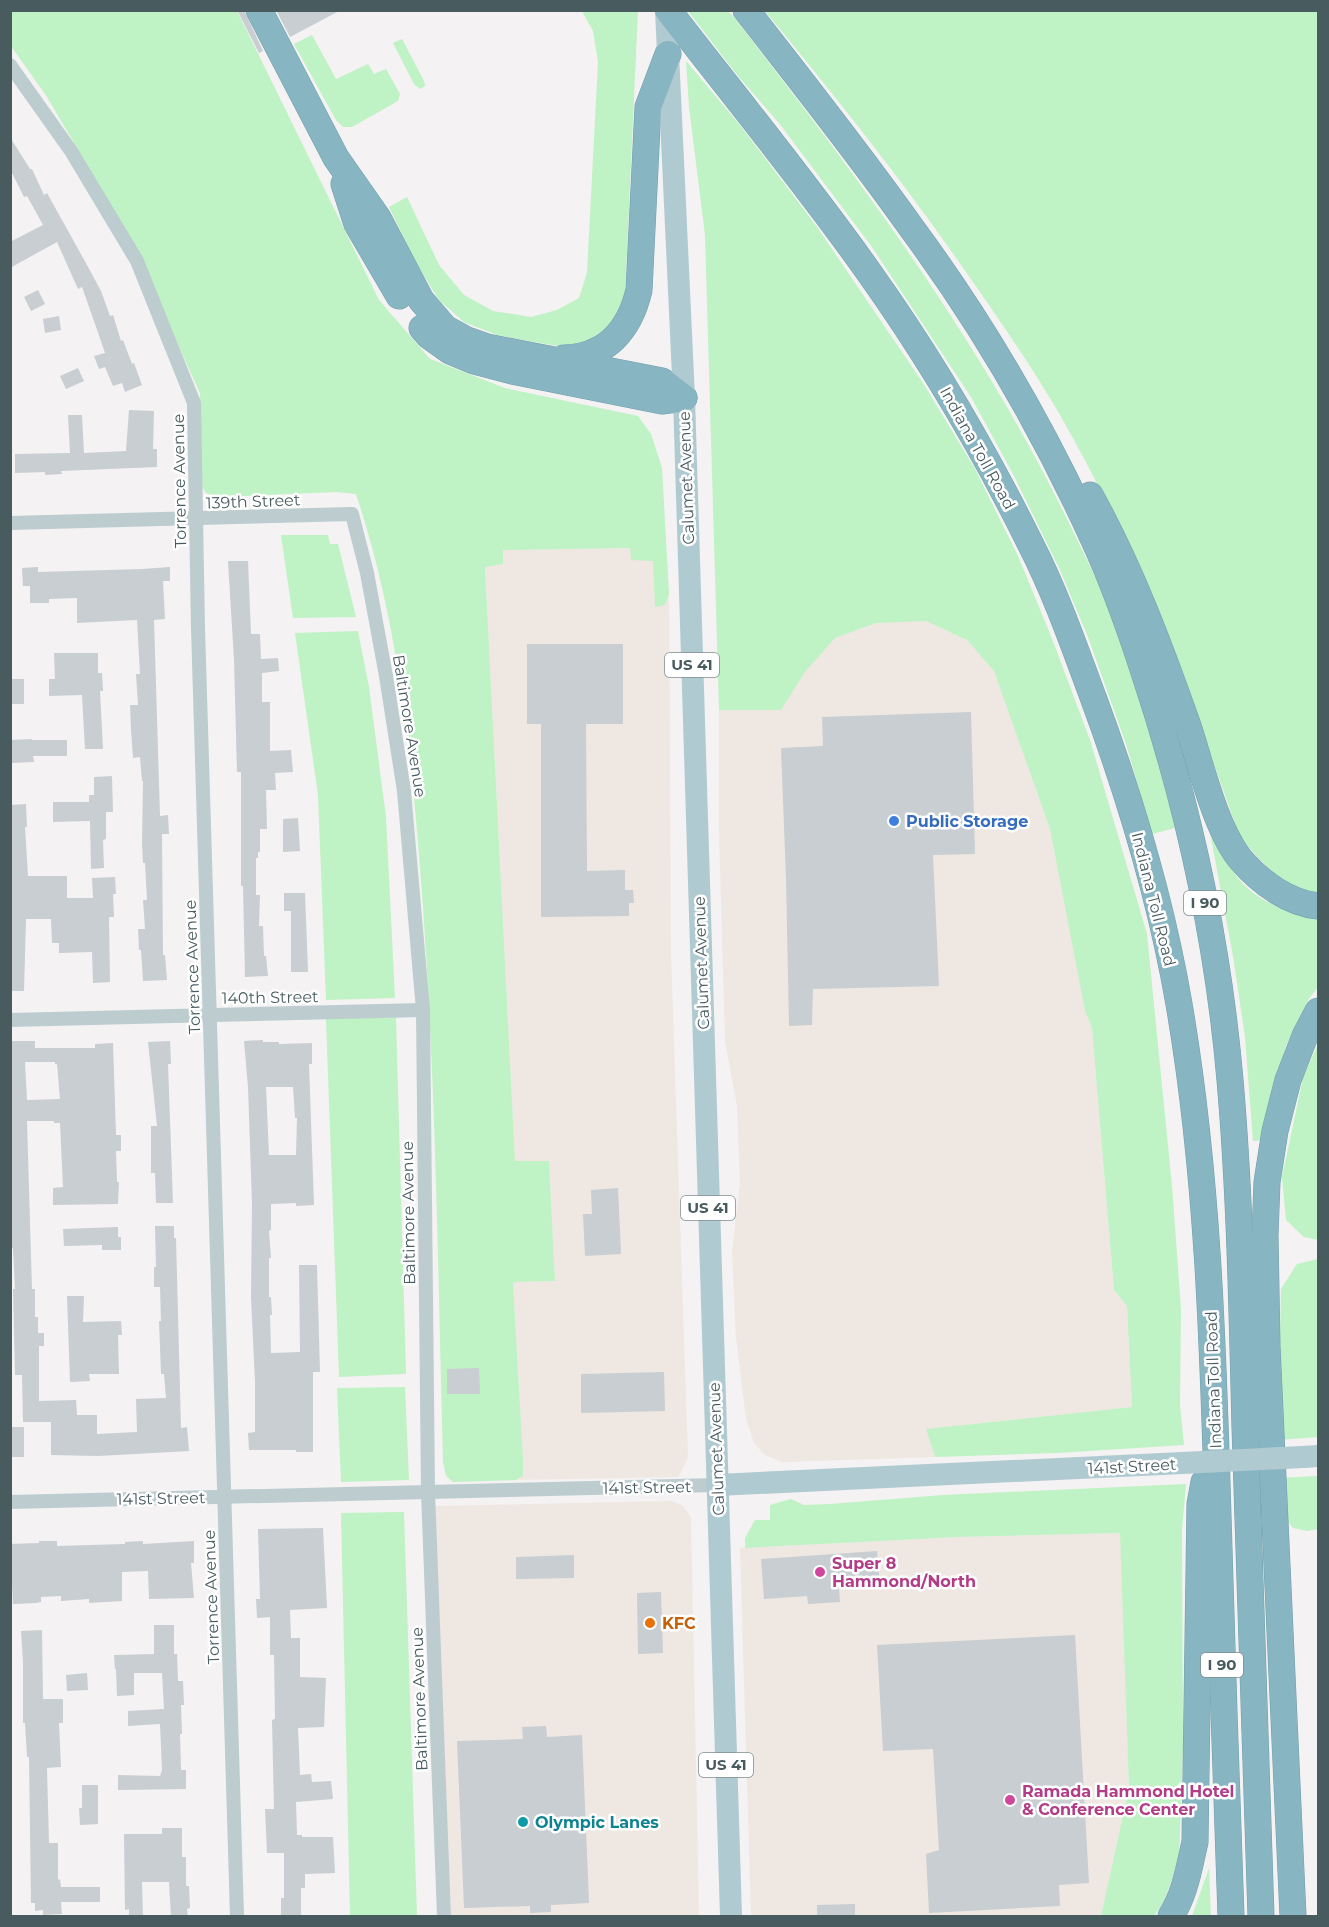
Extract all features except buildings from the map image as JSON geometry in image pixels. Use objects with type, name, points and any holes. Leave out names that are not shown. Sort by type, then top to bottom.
[{"type":"highway","points":[[258,10],[336,158],[378,218],[410,284],[445,328],[467,340],[487,346],[662,381],[684,398]]},
{"type":"highway","name":"Indiana Toll Road","points":[[667,10],[799,177],[864,266],[934,369],[982,451],[1034,550],[1073,641],[1136,821],[1158,905],[1178,1002],[1201,1180],[1215,1413],[1231,1917]]},
{"type":"highway","name":"Indiana Toll Road","points":[[746,10],[916,233],[983,334],[1050,449],[1094,541],[1128,626],[1158,714],[1185,810],[1203,892],[1220,992],[1230,1080],[1244,1365],[1262,1917]]},
{"type":"highway","points":[[546,359],[568,358],[600,349],[622,330],[636,302],[639,290],[648,107],[668,54]]},
{"type":"highway","points":[[336,158],[357,224],[394,287],[411,314],[429,336],[450,351],[474,361],[534,376],[662,401],[684,398]]},
{"type":"highway","points":[[983,334],[1029,384],[1113,536],[1155,635],[1223,830],[1241,860],[1269,888],[1308,905],[1318,906]]},
{"type":"highway","points":[[1293,1917],[1267,1346],[1265,1235],[1267,1182],[1275,1131],[1288,1080],[1305,1036],[1318,1011]]},
{"type":"highway","points":[[1171,1917],[1178,1905],[1187,1878],[1195,1842],[1200,1504],[1215,1413]]},
{"type":"main road","name":"Calumet Avenue","points":[[667,10],[684,398],[731,1917]]},
{"type":"main road","name":"141st Street","points":[[717,1485],[1311,1456]]},
{"type":"street","name":"Torrence Avenue","points":[[10,65],[70,151],[137,261],[194,403],[195,519],[237,1917]]},
{"type":"street","name":"139th Street","points":[[10,523],[352,514]]},
{"type":"street","name":"Baltimore Avenue","points":[[352,514],[367,573],[387,676],[404,791],[423,1010],[428,1492],[444,1917]]},
{"type":"street","name":"140th Street","points":[[10,1020],[423,1010]]},
{"type":"street","name":"141st Street","points":[[10,1502],[717,1485]]},
{"type":"shaded area","points":[[630,548],[653,560],[665,605],[669,594],[671,954],[688,1458],[678,1477],[516,1480],[523,1476],[523,1459],[513,1282],[555,1281],[549,1162],[515,1161],[485,566],[503,564],[502,550]]},
{"type":"shaded area","points":[[926,621],[967,640],[994,671],[1050,829],[1085,1011],[1092,1028],[1114,1290],[1127,1306],[1132,1407],[926,1429],[935,1457],[782,1462],[765,1455],[754,1443],[746,1419],[736,1337],[732,1252],[740,1184],[737,1106],[725,1041],[719,830],[719,710],[781,709],[805,672],[835,638],[876,623]]},
{"type":"shaded area","points":[[671,1501],[682,1505],[691,1517],[699,1916],[451,1916],[435,1506]]},
{"type":"shaded area","points":[[1121,1533],[1129,1788],[1101,1916],[751,1916],[740,1548],[958,1537]]},
{"type":"green space","points":[[10,11],[237,11],[379,300],[430,359],[505,388],[638,416],[651,434],[662,468],[669,594],[665,605],[655,607],[653,561],[631,560],[630,548],[503,550],[503,564],[485,567],[515,1161],[549,1161],[555,1281],[513,1282],[523,1459],[523,1476],[516,1480],[453,1482],[446,1476],[443,1462],[436,1178],[427,965],[414,793],[393,642],[371,543],[356,494],[337,492],[220,497],[206,493],[202,487],[200,393],[125,229],[47,97],[11,46]]},
{"type":"green space","points":[[582,11],[638,11],[625,294],[614,322],[587,342],[563,347],[497,335],[464,322],[439,300],[416,263],[389,207],[407,197],[439,265],[464,295],[493,311],[531,317],[557,310],[579,298],[587,273],[598,62],[593,31]]},
{"type":"green space","points":[[688,11],[728,11],[733,16],[870,197],[955,322],[995,386],[1032,452],[1098,583],[1141,704],[1175,828],[1152,834],[1126,744],[1088,637],[1060,570],[1013,474],[971,397],[872,247],[779,123],[738,76]]},
{"type":"green space","points":[[765,11],[1318,11],[1318,893],[1283,880],[1264,864],[1239,835],[1201,727],[1137,568],[1113,516],[1060,415],[1011,337],[912,197]]},
{"type":"green space","points":[[312,35],[336,79],[368,64],[374,74],[386,69],[400,94],[398,101],[352,127],[343,127],[336,120],[294,44]]},
{"type":"green space","points":[[402,39],[424,81],[425,86],[420,89],[414,84],[393,43]]},
{"type":"green space","points":[[686,61],[739,124],[817,227],[923,383],[975,469],[1018,556],[1090,740],[1147,934],[1172,1186],[1181,1309],[1180,1405],[1184,1445],[1058,1453],[935,1457],[926,1429],[1132,1407],[1127,1306],[1114,1290],[1092,1028],[1085,1011],[1050,829],[994,671],[967,640],[926,621],[876,623],[835,638],[805,672],[781,710],[719,710],[705,235],[689,107]]},
{"type":"green space","points":[[281,535],[328,535],[330,544],[338,544],[356,617],[293,618]]},
{"type":"green space","points":[[358,631],[369,687],[386,817],[395,998],[326,1000],[318,795],[295,633]]},
{"type":"green space","points":[[1209,827],[1231,868],[1247,888],[1269,903],[1293,913],[1318,918],[1318,987],[1308,1000],[1286,1046],[1271,1095],[1264,1140],[1253,1141],[1245,1037],[1233,956]]},
{"type":"green space","points":[[396,1017],[406,1374],[339,1377],[326,1019]]},
{"type":"green space","points":[[1318,1044],[1318,1240],[1304,1237],[1286,1220],[1282,1177],[1303,1078]]},
{"type":"green space","points":[[1318,1259],[1318,1437],[1278,1440],[1281,1289],[1297,1264]]},
{"type":"green space","points":[[405,1387],[409,1480],[341,1482],[337,1388]]},
{"type":"green space","points":[[1318,1476],[1318,1529],[1307,1531],[1293,1528],[1285,1518],[1279,1478]]},
{"type":"green space","points":[[1186,1484],[1182,1530],[1183,1747],[1179,1859],[1164,1901],[1154,1916],[1101,1916],[1129,1788],[1120,1533],[958,1537],[745,1548],[745,1538],[755,1520],[770,1520],[770,1505],[791,1499],[804,1505],[943,1495]]},
{"type":"green space","points":[[404,1512],[417,1916],[350,1916],[341,1513]]},
{"type":"green space","points":[[1209,1868],[1211,1916],[1192,1916]]},
{"type":"place","name":"Public Storage","points":[[894,821]]},
{"type":"place","name":"Super 8 Hammond/North","points":[[820,1572]]},
{"type":"place","name":"KFC","points":[[650,1623]]},
{"type":"place","name":"Ramada Hammond Hotel & Conference Center","points":[[1010,1800]]},
{"type":"place","name":"Olympic Lanes","points":[[523,1822]]}]
